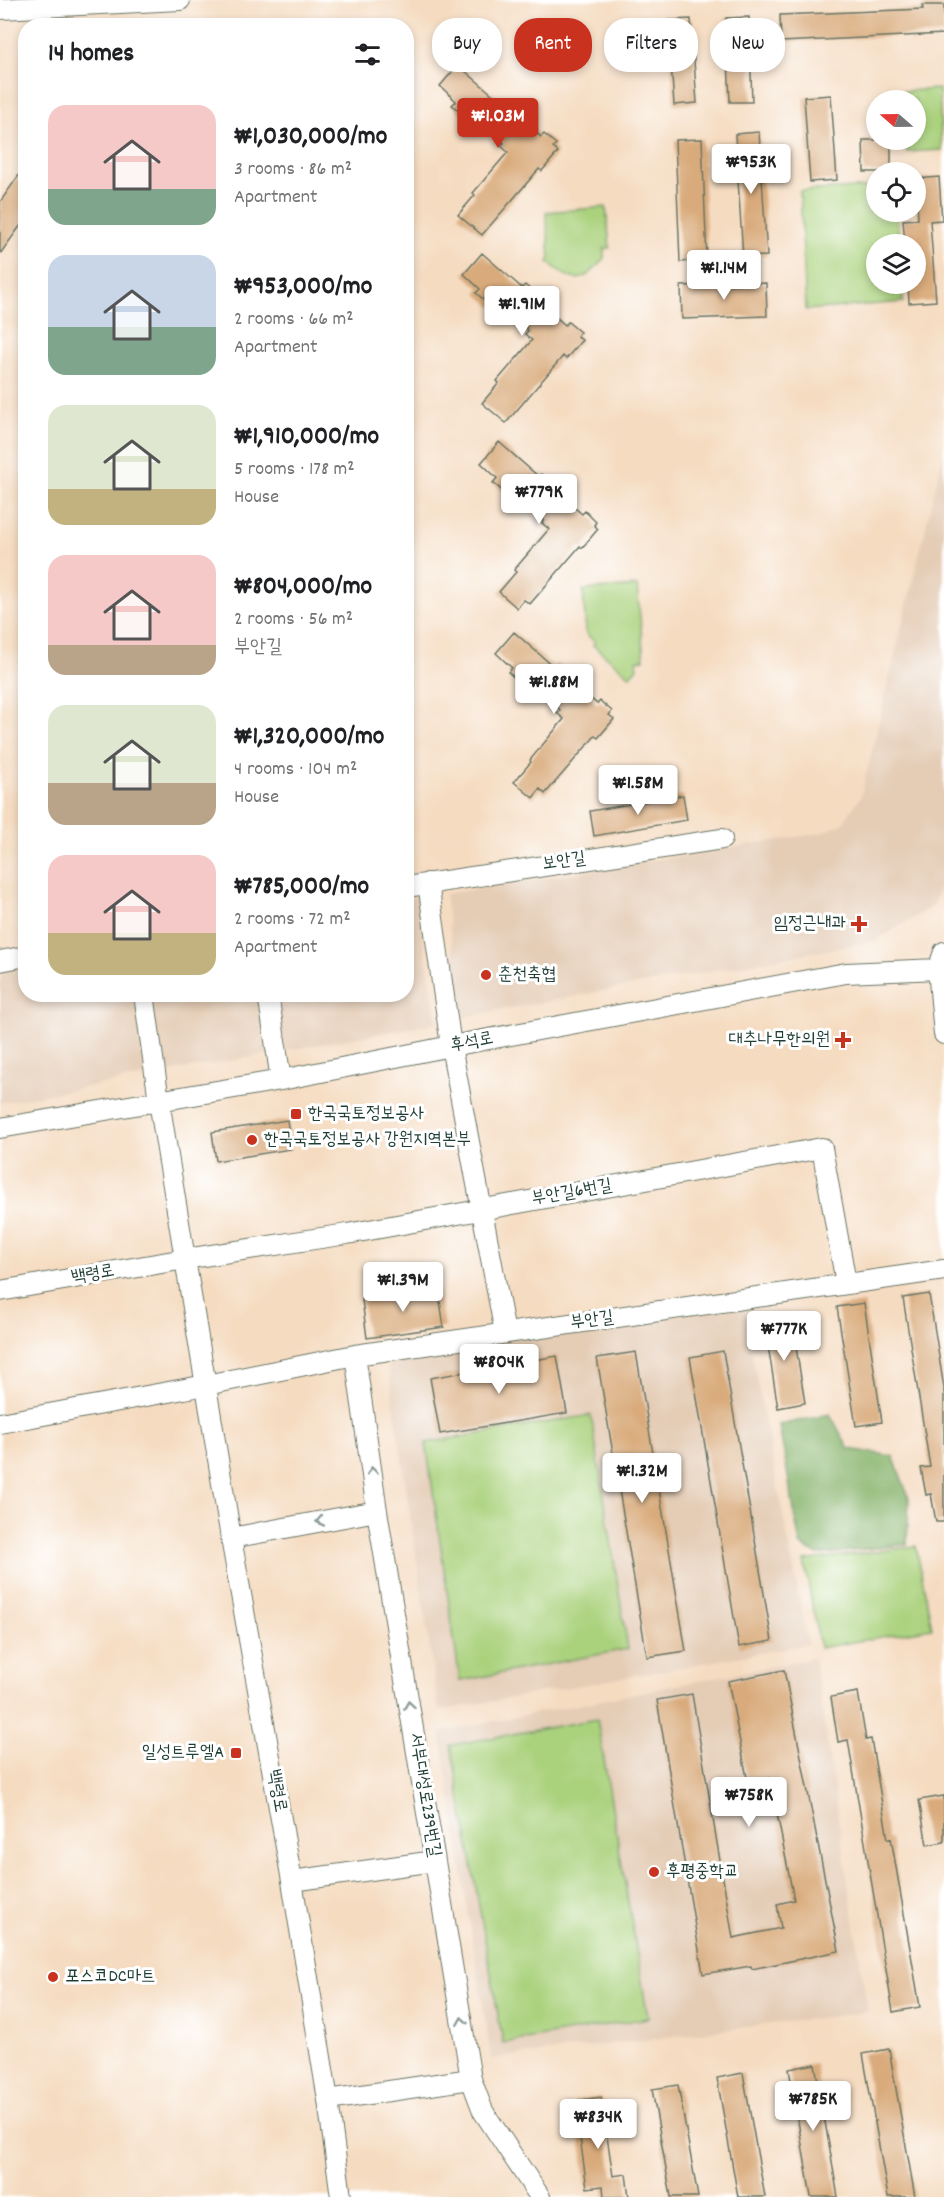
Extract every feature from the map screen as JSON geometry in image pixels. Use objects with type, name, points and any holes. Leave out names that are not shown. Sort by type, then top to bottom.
[{"type":"street","points":[[0,9],[180,0]]},
{"type":"street","name":"보안길","points":[[414,886],[722,839]]},
{"type":"street","points":[[428,883],[451,1046],[505,1333]]},
{"type":"street","points":[[0,961],[18,958]]},
{"type":"street","points":[[942,964],[944,1034]]},
{"type":"street","name":"후석로","points":[[0,1128],[281,1080],[846,973],[942,964]]},
{"type":"street","name":"백령로","points":[[145,1002],[159,1101],[231,1538],[328,2100],[341,2197]]},
{"type":"street","points":[[269,1002],[281,1080]]},
{"type":"street","name":"부안길6번길","points":[[185,1258],[347,1234],[822,1148],[846,1283]]},
{"type":"street","name":"백령로","points":[[0,1291],[185,1258]]},
{"type":"street","name":"부안길","points":[[206,1385],[355,1355],[944,1270]]},
{"type":"street","name":"서부대성로239번길","points":[[355,1355],[377,1511],[471,2079],[483,2111],[540,2197]]},
{"type":"street","points":[[0,1423],[206,1385]]},
{"type":"street","points":[[231,1538],[377,1511]]},
{"type":"street","points":[[292,1881],[435,1861]]},
{"type":"street","points":[[328,2100],[471,2079]]},
{"type":"shaded area","points":[[944,451],[944,869],[934,905],[875,941],[462,1017],[445,894],[821,833],[842,824],[861,796]]},
{"type":"shaded area","points":[[414,897],[417,897],[437,1023],[0,1103],[0,968],[18,964],[18,1002],[414,1002]]},
{"type":"shaded area","points":[[743,1307],[808,1644],[439,1711],[386,1351]]},
{"type":"shaded area","name":"후평중학교","points":[[814,1658],[868,2012],[491,2059],[440,1732]]},
{"type":"green space","points":[[939,89],[942,150],[907,152],[907,150],[926,150],[926,90],[922,90]]},
{"type":"green space","points":[[866,188],[866,222],[898,222],[898,234],[866,234],[866,294],[903,294],[903,302],[806,310],[800,191]]},
{"type":"green space","points":[[606,207],[610,248],[604,249],[604,258],[590,274],[578,279],[571,278],[548,262],[550,258],[546,212]]},
{"type":"green space","points":[[637,586],[644,659],[636,660],[637,668],[630,676],[593,645],[595,642],[586,634],[583,590]]},
{"type":"green space","points":[[830,1414],[849,1449],[893,1456],[909,1498],[907,1544],[818,1555],[800,1545],[779,1425]]},
{"type":"green space","points":[[591,1415],[628,1649],[460,1681],[426,1443]]},
{"type":"green space","points":[[916,1546],[932,1628],[820,1648],[804,1561]]},
{"type":"green space","points":[[597,1719],[648,2018],[503,2043],[451,1745]]},
{"type":"building","points":[[922,5],[944,5],[944,34],[785,42],[785,18],[780,18],[780,15],[923,9]]},
{"type":"building","points":[[452,72],[466,72],[499,100],[501,97],[517,111],[515,114],[541,137],[544,134],[556,144],[553,148],[558,152],[542,171],[539,169],[482,235],[458,215],[475,195],[473,193],[508,152],[501,146],[504,143],[500,138],[476,117],[472,115],[468,119],[452,105],[456,101],[440,86]]},
{"type":"building","points":[[672,72],[695,72],[697,103],[674,105]]},
{"type":"building","points":[[729,72],[751,72],[752,102],[730,102]]},
{"type":"building","points":[[831,95],[837,180],[810,182],[804,97]]},
{"type":"building","points":[[759,132],[767,256],[743,257],[735,134]]},
{"type":"building","points":[[702,139],[707,260],[680,262],[675,140]]},
{"type":"building","points":[[863,140],[866,140],[866,150],[891,150],[891,162],[866,162],[866,172],[864,172]]},
{"type":"building","points":[[18,176],[18,229],[0,254],[0,202]]},
{"type":"building","points":[[939,177],[942,220],[930,221],[936,301],[909,303],[909,294],[926,294],[926,234],[904,234],[903,222],[926,222],[926,178]]},
{"type":"building","points":[[482,253],[522,288],[525,285],[541,299],[539,302],[565,325],[568,322],[580,332],[577,336],[582,340],[566,359],[563,356],[506,423],[482,403],[499,383],[497,381],[532,340],[525,334],[528,331],[525,326],[500,305],[496,303],[492,307],[476,293],[480,289],[464,274]]},
{"type":"building","points":[[766,283],[767,316],[682,319],[681,286]]},
{"type":"building","points":[[499,442],[539,477],[541,474],[558,488],[555,491],[582,514],[585,511],[596,522],[594,525],[598,529],[582,548],[580,546],[530,604],[524,600],[517,608],[499,592],[516,572],[514,570],[549,529],[542,523],[544,520],[541,515],[517,494],[512,492],[509,496],[493,483],[497,478],[481,463]]},
{"type":"building","points":[[514,632],[554,667],[557,664],[573,678],[571,681],[597,704],[600,701],[612,711],[609,715],[614,719],[598,738],[595,736],[545,794],[540,789],[533,798],[514,782],[564,719],[557,713],[560,710],[556,705],[532,684],[528,682],[524,686],[508,672],[512,668],[496,653]]},
{"type":"building","points":[[683,795],[687,820],[594,836],[590,811]]},
{"type":"building","name":"한국국토정보공사 강원지역본부","points":[[287,1120],[291,1149],[216,1161],[212,1132]]},
{"type":"building","points":[[438,1288],[444,1327],[367,1338],[362,1300]]},
{"type":"building","points":[[929,1294],[944,1388],[944,1522],[936,1522],[931,1494],[926,1495],[921,1468],[930,1467],[903,1298]]},
{"type":"building","points":[[864,1303],[882,1422],[856,1426],[837,1307]]},
{"type":"building","points":[[791,1316],[805,1403],[778,1408],[764,1320]]},
{"type":"building","points":[[723,1351],[772,1641],[739,1647],[690,1357]]},
{"type":"building","points":[[636,1352],[686,1651],[647,1657],[597,1358]]},
{"type":"building","points":[[557,1356],[567,1413],[440,1434],[430,1378]]},
{"type":"building","points":[[784,1670],[839,1951],[752,1969],[751,1966],[703,1974],[657,1700],[692,1694],[733,1938],[781,1928],[777,1904],[794,1900],[770,1778],[748,1783],[728,1681]]},
{"type":"building","points":[[858,1692],[866,1740],[871,1739],[888,1839],[891,1838],[920,2007],[893,2012],[848,1740],[838,1742],[831,1697]]},
{"type":"building","points":[[944,1796],[944,1842],[927,1845],[919,1800]]},
{"type":"building","points":[[889,2049],[915,2197],[888,2197],[863,2054]]},
{"type":"building","points":[[815,2064],[838,2197],[811,2197],[789,2069]]},
{"type":"building","points":[[743,2073],[765,2197],[738,2197],[717,2078]]},
{"type":"building","points":[[678,2085],[698,2197],[671,2197],[652,2089]]},
{"type":"building","points":[[601,2097],[613,2176],[626,2174],[629,2197],[604,2197],[603,2186],[587,2188],[575,2101]]},
{"type":"place","name":"임정근내과","points":[[859,924]]},
{"type":"place","name":"춘천축협","points":[[486,975]]},
{"type":"place","name":"대추나무한의원","points":[[843,1040]]},
{"type":"place","name":"한국국토정보공사","points":[[296,1114]]},
{"type":"place","name":"한국국토정보공사 강원지역본부","points":[[252,1140]]},
{"type":"place","name":"일성트루엘A","points":[[236,1753]]},
{"type":"place","name":"후평중학교","points":[[654,1872]]},
{"type":"place","name":"포스코DC마트","points":[[53,1977]]}]
